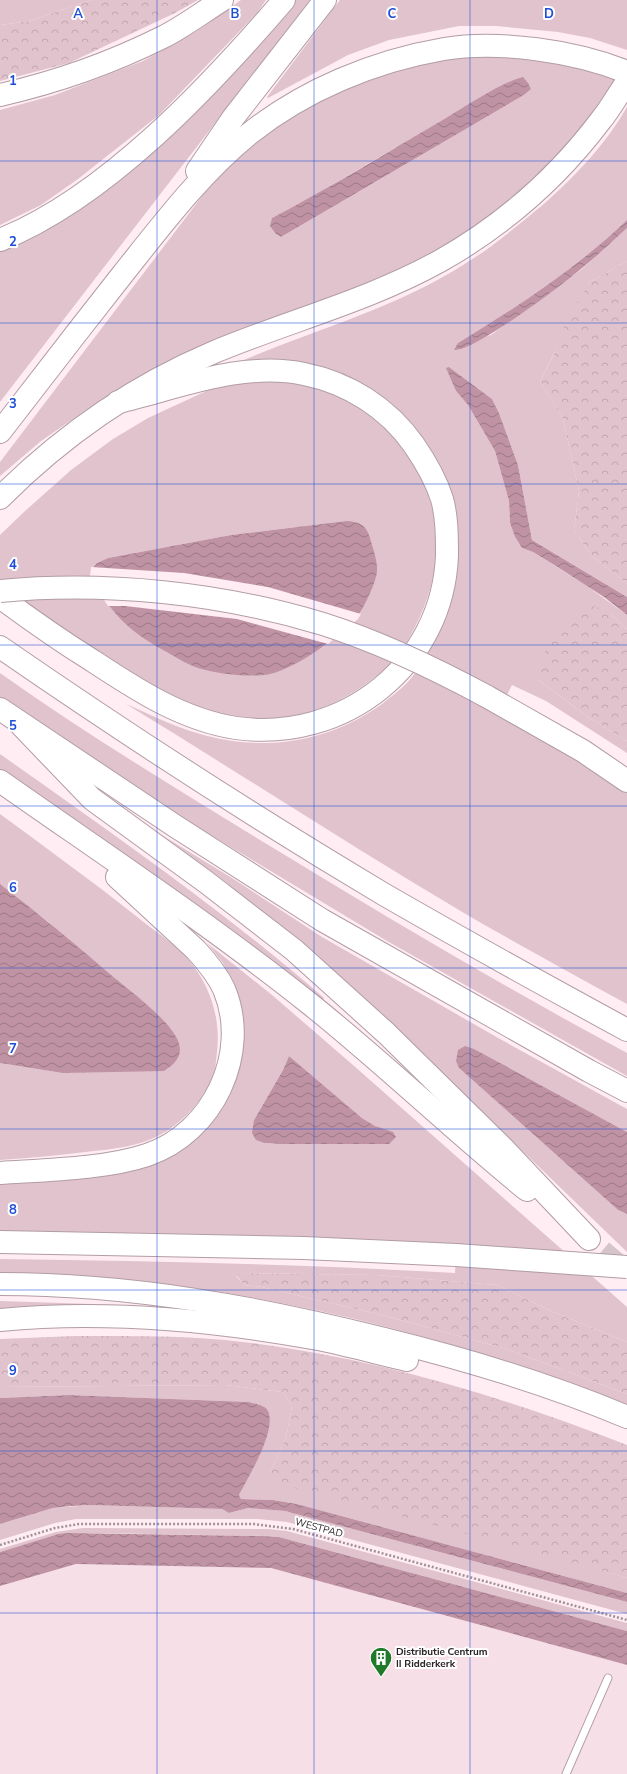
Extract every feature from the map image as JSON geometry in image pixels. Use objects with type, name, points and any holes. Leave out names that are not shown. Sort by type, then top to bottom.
[{"type":"highway","points":[[0,95],[37,86],[100,65],[164,36],[222,0]]},
{"type":"highway","points":[[0,240],[46,217],[92,188],[146,143],[204,87],[284,0]]},
{"type":"highway","points":[[160,227],[233,118],[325,0]]},
{"type":"highway","points":[[0,432],[160,227],[201,179],[248,135],[297,102],[341,79],[394,60],[445,49],[500,46],[556,52],[609,65],[627,72]]},
{"type":"highway","points":[[0,498],[54,449],[80,428],[151,382],[212,353],[376,293],[440,261],[495,225],[538,189],[575,152],[602,119],[623,88]]},
{"type":"highway","points":[[0,597],[42,628],[105,669],[168,707],[206,721],[236,728],[272,730],[316,723],[347,711],[372,697],[398,674],[424,637],[438,608],[446,574],[448,534],[442,500],[425,461],[403,429],[375,404],[341,386],[304,374],[265,370],[197,381],[161,392],[118,402]]},
{"type":"highway","points":[[0,592],[76,588],[123,589],[230,602],[271,610],[323,624],[356,635],[430,667],[486,696],[583,751],[627,781]]},
{"type":"highway","points":[[0,647],[106,720],[250,812],[385,895],[627,1030]]},
{"type":"highway","points":[[0,710],[175,826],[322,920],[589,1071],[627,1090]]},
{"type":"highway","points":[[0,781],[137,877],[298,995],[365,1049],[490,1160],[595,1245],[503,1148],[380,1028],[294,950],[206,882],[92,799],[19,723]]},
{"type":"highway","points":[[0,1173],[118,1162],[136,1158],[159,1150],[183,1135],[203,1115],[218,1092],[228,1070],[230,1058],[233,1034],[230,1011],[224,990],[208,962],[52,817]]},
{"type":"highway","points":[[0,1242],[304,1248],[456,1255],[627,1267]]},
{"type":"highway","points":[[0,1284],[47,1284],[130,1291],[224,1304],[328,1325],[426,1349],[499,1371],[627,1417]]},
{"type":"highway","points":[[0,1320],[97,1316],[211,1323],[319,1339],[427,1365],[499,1371]]},
{"type":"lane","points":[[566,1774],[608,1678]]},
{"type":"path","name":"WESTPAD","points":[[0,1545],[55,1528],[79,1524],[254,1524],[293,1529],[627,1620]]},
{"type":"shaded area","name":"Distributie Centrum II Ridderkerk","points":[[76,1564],[271,1568],[627,1665],[627,1774],[0,1774],[0,1586]]},
{"type":"green space","points":[[0,0],[91,0],[29,21],[0,25]]},
{"type":"green space","points":[[91,0],[198,0],[175,13],[69,63],[0,81],[0,25],[29,21]]},
{"type":"green space","points":[[241,0],[266,0],[257,13],[159,115],[78,179],[41,205],[0,225],[0,110],[55,95],[143,61],[197,31]]},
{"type":"green space","points":[[291,0],[310,0],[0,402],[0,248],[51,223]]},
{"type":"green space","points":[[340,0],[627,0],[627,50],[590,38],[558,32],[496,26],[459,26],[389,40],[348,55],[268,98],[267,97]]},
{"type":"green space","points":[[475,54],[572,63],[619,80],[585,129],[515,200],[443,248],[398,271],[140,380],[89,408],[41,441],[0,476],[0,462],[206,191],[237,158],[272,127],[307,105],[389,70]],"holes":[[[531,88],[524,95],[281,237],[276,234],[272,218],[306,200],[472,103]]]},
{"type":"green space","points":[[627,107],[627,220],[608,238],[567,271],[458,343],[491,335],[582,269],[627,228],[627,261],[590,282],[540,381],[563,419],[579,491],[574,530],[591,555],[627,584],[627,597],[532,540],[518,465],[499,413],[492,399],[449,367],[456,391],[468,405],[495,451],[509,501],[510,523],[515,537],[522,548],[533,552],[587,586],[627,615],[627,629],[611,614],[536,678],[588,717],[627,741],[627,753],[546,701],[512,685],[498,713],[627,790],[627,1004],[469,916],[126,704],[197,733],[221,739],[269,743],[293,741],[317,736],[339,728],[382,704],[408,682],[430,650],[426,647],[451,513],[379,399],[245,364],[244,360],[383,306],[437,280],[474,258],[515,228],[568,181],[610,134]]},
{"type":"green space","points":[[627,261],[627,584],[591,555],[574,530],[579,491],[563,419],[540,381],[554,354],[568,317],[590,282]]},
{"type":"green space","points":[[284,377],[337,395],[357,405],[372,416],[391,434],[417,471],[427,492],[433,514],[436,536],[436,559],[432,582],[425,604],[415,627],[403,648],[387,667],[351,694],[320,709],[299,715],[267,719],[224,714],[207,710],[174,698],[144,681],[0,588],[0,535],[24,512],[71,470],[113,439],[148,418],[215,387]],"holes":[[[346,521],[376,577],[357,617],[323,647],[295,664],[97,563],[108,558],[231,535]]]},
{"type":"green space","points":[[594,606],[611,614],[627,629],[627,741],[588,717],[536,678],[541,658],[564,624]]},
{"type":"green space","points":[[0,673],[134,762],[314,873],[492,978],[627,1053],[627,1076],[387,941],[176,814],[0,698]]},
{"type":"green space","points":[[0,754],[206,902],[324,998],[322,1001],[0,771]]},
{"type":"green space","points":[[0,814],[103,890],[176,948],[196,969],[208,991],[215,1014],[218,1039],[214,1073],[205,1093],[191,1111],[174,1126],[156,1137],[141,1143],[118,1148],[0,1160],[0,1063],[62,1073],[51,924],[0,884]]},
{"type":"green space","points":[[160,834],[232,878],[322,937],[500,1039],[627,1109],[627,1132],[575,1104],[457,1061],[459,1068],[618,1210],[627,1214],[627,1252],[419,1051],[226,882]]},
{"type":"green space","points":[[207,943],[272,995],[353,1065],[627,1307],[627,1342],[551,1311],[497,1285],[377,1275],[242,1273],[236,1276],[244,1285],[262,1287],[382,1315],[507,1349],[627,1394],[627,1406],[533,1370],[403,1331],[337,1315],[203,1289],[136,1281],[68,1276],[0,1274],[0,1259],[228,1263],[455,1273],[457,1243],[369,1246],[0,1237],[0,1182],[162,1160],[187,1146],[220,1110],[232,981],[223,963]],"holes":[[[289,1056],[362,1118],[375,1126],[389,1144],[281,1144],[264,1143],[256,1139],[254,1120],[283,1070]]]},
{"type":"green space","points":[[242,1273],[377,1275],[497,1285],[551,1311],[627,1342],[627,1394],[507,1349],[382,1315],[262,1287],[244,1285],[236,1275]]},
{"type":"green space","points":[[0,1301],[123,1305],[122,1307],[0,1309]]},
{"type":"green space","points":[[75,1336],[206,1338],[276,1346],[328,1355],[379,1366],[480,1393],[530,1409],[627,1445],[627,1578],[280,1484],[270,1472],[286,1438],[292,1406],[283,1392],[225,1385],[0,1387],[0,1339]]},
{"type":"green space","points":[[225,1385],[283,1392],[292,1406],[286,1438],[270,1472],[627,1578],[627,1593],[297,1504],[273,1500],[241,1499],[239,1495],[268,1411],[263,1406],[249,1402],[69,1395],[0,1398],[0,1387]]},
{"type":"green space","points":[[90,1505],[222,1509],[229,1513],[248,1508],[285,1511],[627,1602],[627,1614],[287,1522],[258,1519],[76,1519],[55,1523],[0,1540],[0,1524],[53,1508]]},
{"type":"green space","points":[[83,1528],[268,1529],[287,1531],[627,1623],[627,1631],[279,1537],[97,1533],[58,1534],[0,1552],[0,1549],[56,1532]]},
{"type":"water","points":[[523,77],[531,89],[524,95],[281,237],[276,234],[270,226],[272,218],[316,194],[484,95]]},
{"type":"water","points":[[627,220],[627,228],[593,259],[556,289],[518,316],[480,340],[464,348],[454,350],[458,343],[524,301],[567,271],[608,238]]},
{"type":"water","points":[[449,367],[492,399],[499,413],[518,465],[532,540],[627,597],[627,615],[604,597],[559,568],[533,552],[522,548],[515,537],[510,523],[509,501],[495,451],[468,405],[456,391],[446,368]]},
{"type":"water","points":[[346,521],[361,525],[369,534],[377,565],[377,573],[368,599],[356,618],[328,643],[305,659],[270,674],[253,676],[224,674],[198,668],[180,660],[151,643],[128,626],[110,606],[102,594],[93,568],[97,563],[108,558],[231,535]]},
{"type":"water","points":[[0,884],[150,1007],[169,1026],[179,1044],[180,1049],[178,1057],[171,1066],[164,1071],[62,1073],[0,1063]]},
{"type":"water","points":[[465,1046],[474,1049],[627,1132],[627,1214],[618,1210],[459,1068],[456,1061],[458,1050]]},
{"type":"water","points":[[289,1056],[362,1118],[375,1126],[393,1132],[396,1137],[389,1144],[281,1144],[264,1143],[256,1140],[252,1133],[254,1120],[283,1070]]},
{"type":"water","points":[[69,1395],[249,1402],[260,1405],[265,1407],[268,1411],[270,1420],[269,1430],[255,1466],[239,1495],[241,1499],[273,1500],[297,1504],[627,1593],[627,1602],[285,1511],[248,1508],[229,1513],[222,1509],[90,1505],[53,1508],[0,1524],[0,1398]]},
{"type":"water","points":[[58,1534],[279,1537],[627,1631],[627,1665],[271,1568],[76,1564],[0,1586],[0,1552]]},
{"type":"pier","points":[[91,567],[184,573],[268,587],[361,614],[358,619],[328,644],[237,619],[125,606],[108,606],[94,585],[90,576]]},
{"type":"tunnel","points":[[602,1251],[627,1272]]},
{"type":"place","name":"Distributie Centrum II Ridderkerk","points":[[381,1678]]}]
